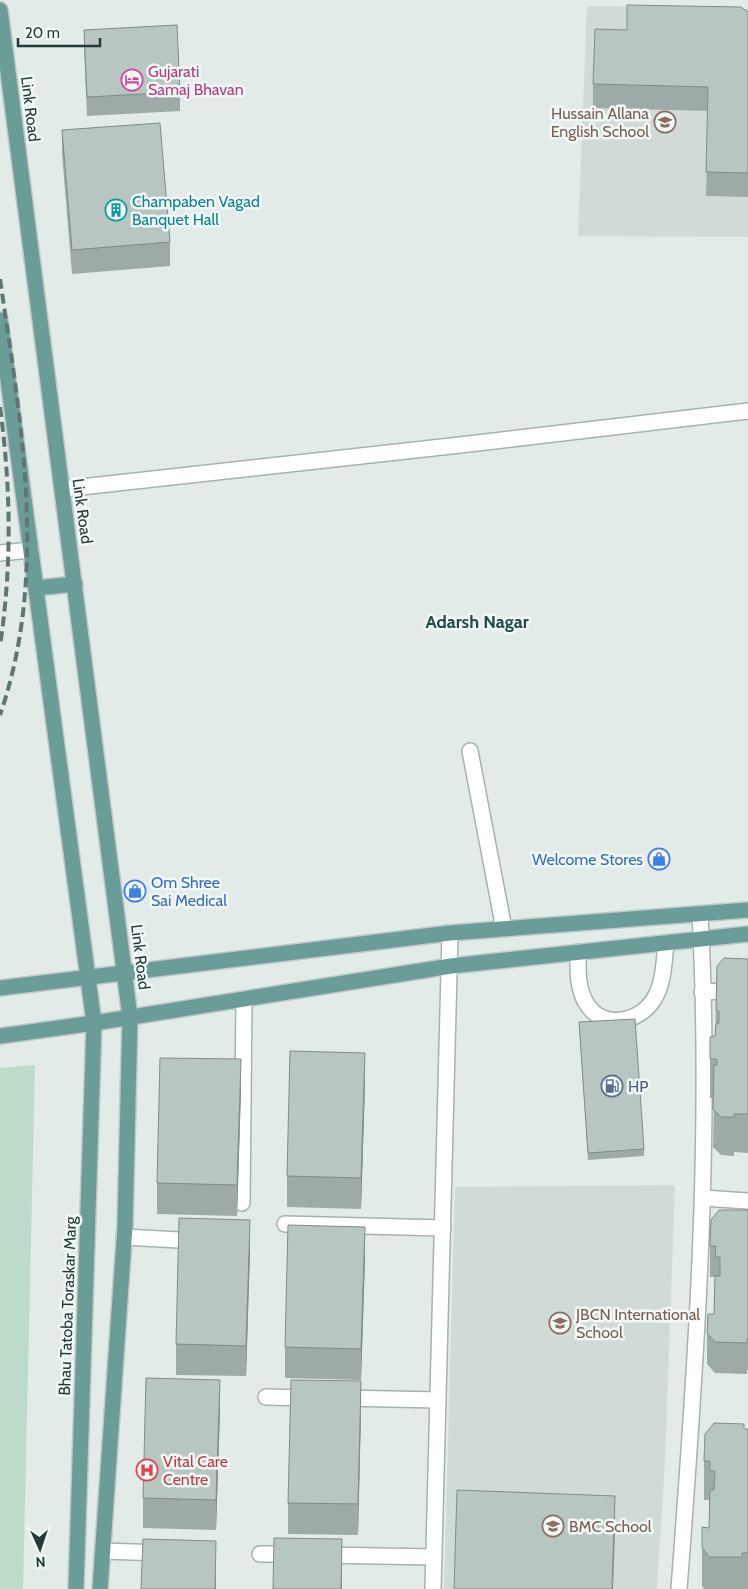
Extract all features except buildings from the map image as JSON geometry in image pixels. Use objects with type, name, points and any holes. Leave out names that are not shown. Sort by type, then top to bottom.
[{"type":"main road","name":"Link Road","points":[[0,10],[130,1017],[124,1238],[103,1550]]},
{"type":"main road","points":[[0,320],[94,1023]]},
{"type":"main road","points":[[36,588],[75,584]]},
{"type":"main road","points":[[0,988],[450,934],[748,910]]},
{"type":"main road","points":[[0,1036],[94,1023],[451,966],[748,934]]},
{"type":"main road","name":"Bhau Tatoba Toraskar Marg","points":[[76,1589],[94,1023]]},
{"type":"main road","points":[[100,1589],[103,1550]]},
{"type":"street","points":[[63,489],[748,411]]},
{"type":"street","points":[[0,553],[31,550]]},
{"type":"street","points":[[470,751],[504,929]]},
{"type":"street","points":[[679,1589],[690,1438],[703,1198],[702,939],[700,914]]},
{"type":"street","points":[[433,1589],[451,966],[450,934]]},
{"type":"street","points":[[578,952],[580,989],[585,1003],[605,1020],[629,1020],[645,1012],[655,999],[660,987],[666,943]]},
{"type":"street","points":[[702,992],[748,990]]},
{"type":"street","points":[[242,1203],[244,999]]},
{"type":"street","points":[[703,1198],[748,1201]]},
{"type":"street","points":[[284,1224],[443,1228]]},
{"type":"street","points":[[124,1238],[215,1242]]},
{"type":"street","points":[[266,1397],[438,1400]]},
{"type":"street","points":[[690,1438],[710,1438]]},
{"type":"street","points":[[103,1550],[180,1554]]},
{"type":"street","points":[[260,1554],[434,1557]]},
{"type":"shaded area","name":"Hussain Allana English School","points":[[587,6],[748,9],[748,237],[578,236]]},
{"type":"shaded area","name":"JBCN International School","points":[[675,1185],[665,1462],[657,1589],[444,1589],[455,1187]]},
{"type":"green space","points":[[35,1065],[23,1589],[0,1589],[0,1068]]},
{"type":"railway","points":[[0,279],[22,443],[27,553],[24,607],[15,661],[0,715]]},
{"type":"railway","points":[[0,407],[4,437],[9,527],[7,587],[0,646]]},
{"type":"place","name":"Gujarati Samaj Bhavan","points":[[132,80]]},
{"type":"place","name":"Hussain Allana English School","points":[[665,122]]},
{"type":"place","name":"Champaben Vagad Banquet Hall","points":[[116,210]]},
{"type":"place","name":"Welcome Stores","points":[[659,859]]},
{"type":"place","name":"Om Shree Sai Medical","points":[[135,891]]},
{"type":"place","name":"HP","points":[[612,1086]]},
{"type":"place","name":"JBCN International School","points":[[560,1323]]},
{"type":"place","name":"Vital Care Centre","points":[[147,1470]]},
{"type":"place","name":"BMC School","points":[[553,1526]]},
{"type":"district","name":"Adarsh Nagar","points":[[477,622]]}]
